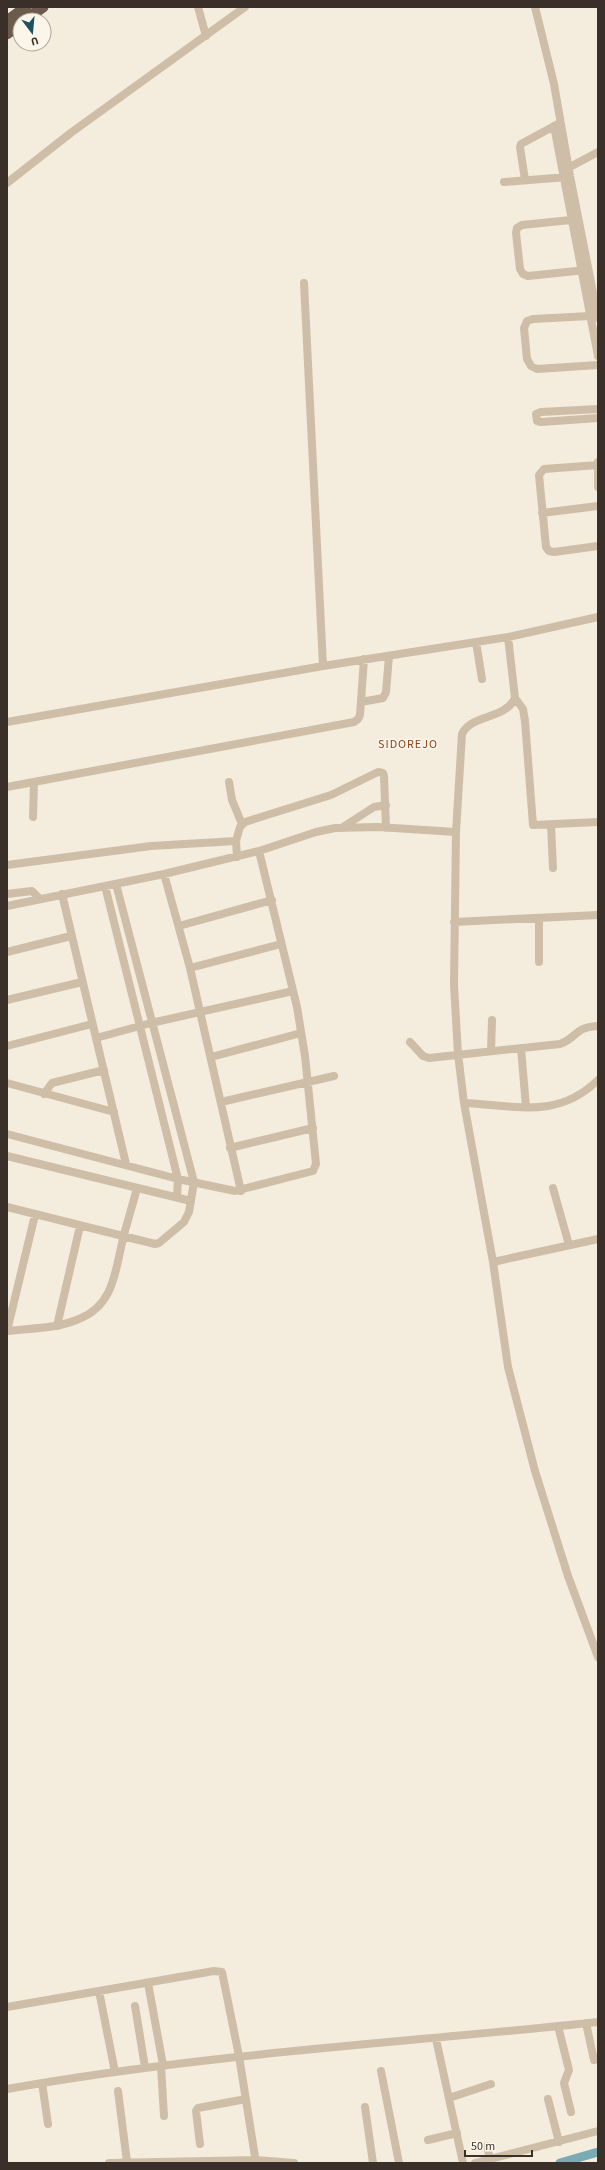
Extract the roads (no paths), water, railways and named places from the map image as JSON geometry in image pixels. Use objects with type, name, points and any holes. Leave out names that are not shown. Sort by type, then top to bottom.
[{"type":"highway","points":[[7,20],[26,7]]},
{"type":"street","points":[[198,7],[206,36]]},
{"type":"street","points":[[7,183],[72,132],[245,7]]},
{"type":"street","points":[[535,7],[554,84],[557,125],[594,317],[598,356]]},
{"type":"street","points":[[557,125],[568,168],[566,177],[571,220],[585,270]]},
{"type":"street","points":[[524,180],[520,148],[522,144],[557,125]]},
{"type":"street","points":[[568,168],[598,152]]},
{"type":"street","points":[[504,182],[566,177]]},
{"type":"street","points":[[571,220],[522,225],[517,228],[516,233],[520,269],[523,274],[528,276],[585,270]]},
{"type":"street","points":[[304,283],[323,666]]},
{"type":"street","points":[[594,317],[533,319],[528,321],[524,328],[527,359],[531,366],[537,369],[598,365]]},
{"type":"street","points":[[598,409],[541,412],[536,414],[535,417],[537,421],[541,422],[598,418]]},
{"type":"street","points":[[598,487],[598,464],[541,471],[539,474],[546,547],[549,551],[554,552],[598,546]]},
{"type":"street","points":[[542,513],[598,506]]},
{"type":"street","points":[[7,722],[323,666],[508,637],[598,617]]},
{"type":"street","points":[[508,637],[515,698],[523,709],[525,721],[533,824],[551,825],[598,822]]},
{"type":"street","points":[[476,642],[482,679]]},
{"type":"street","points":[[362,702],[383,698],[386,692],[389,656]]},
{"type":"street","points":[[7,787],[354,722],[358,719],[362,702],[364,660]]},
{"type":"street","points":[[515,698],[509,707],[469,726],[464,729],[462,734],[456,832],[454,922],[454,985],[458,1054],[465,1106],[493,1262],[508,1367],[528,1446],[568,1576],[598,1657]]},
{"type":"street","points":[[242,824],[331,795],[378,772],[383,773],[384,776],[386,828]]},
{"type":"street","points":[[33,817],[34,782]]},
{"type":"street","points":[[229,782],[232,800],[242,824],[236,841],[237,857]]},
{"type":"street","points":[[343,827],[374,807],[386,805]]},
{"type":"street","points":[[551,825],[553,868]]},
{"type":"street","points":[[7,906],[164,874],[237,857],[316,832],[343,827],[456,832]]},
{"type":"street","points":[[7,865],[156,845],[236,841]]},
{"type":"street","points":[[7,1134],[126,1164],[178,1179],[230,1191],[241,1191],[313,1170],[316,1164],[302,1033],[272,900],[259,851]]},
{"type":"street","points":[[164,874],[190,968],[241,1191]]},
{"type":"street","points":[[7,1207],[155,1244],[159,1243],[184,1222],[189,1212],[194,1182],[151,1023],[116,884]]},
{"type":"street","points":[[105,886],[178,1179],[177,1197]]},
{"type":"street","points":[[7,894],[32,891],[40,899]]},
{"type":"street","points":[[62,894],[126,1164]]},
{"type":"street","points":[[179,926],[272,900]]},
{"type":"street","points":[[454,922],[598,915]]},
{"type":"street","points":[[539,918],[539,962]]},
{"type":"street","points":[[7,952],[71,936]]},
{"type":"street","points":[[190,968],[282,944]]},
{"type":"street","points":[[7,1000],[82,982]]},
{"type":"street","points":[[96,1038],[151,1023],[293,991]]},
{"type":"street","points":[[491,1051],[492,1020]]},
{"type":"street","points":[[7,1046],[92,1024]]},
{"type":"street","points":[[410,1042],[423,1056],[429,1058],[560,1044],[567,1041],[580,1028],[598,1026]]},
{"type":"street","points":[[211,1057],[302,1033]]},
{"type":"street","points":[[521,1048],[526,1107]]},
{"type":"street","points":[[44,1094],[52,1083],[104,1070]]},
{"type":"street","points":[[221,1102],[334,1076]]},
{"type":"street","points":[[465,1106],[546,1107],[562,1104],[590,1088],[598,1080]]},
{"type":"street","points":[[7,1083],[114,1112]]},
{"type":"street","points":[[230,1148],[313,1128]]},
{"type":"street","points":[[7,1156],[191,1201]]},
{"type":"street","points":[[35,1215],[7,1331],[56,1326],[85,1316],[110,1291],[123,1236],[137,1188]]},
{"type":"street","points":[[553,1188],[569,1245]]},
{"type":"street","points":[[56,1326],[80,1226]]},
{"type":"street","points":[[493,1262],[598,1239]]},
{"type":"street","points":[[7,2007],[214,1971],[222,1972],[239,2056],[256,2161]]},
{"type":"street","points":[[148,1983],[162,2066],[164,2116]]},
{"type":"street","points":[[100,1991],[115,2072]]},
{"type":"street","points":[[135,2006],[145,2067]]},
{"type":"street","points":[[7,2089],[145,2067],[239,2056],[436,2039],[598,2022]]},
{"type":"street","points":[[586,2023],[594,2060]]},
{"type":"street","points":[[558,2026],[569,2070],[564,2083],[571,2112]]},
{"type":"street","points":[[436,2039],[463,2163]]},
{"type":"street","points":[[381,2071],[399,2163]]},
{"type":"street","points":[[42,2083],[48,2124]]},
{"type":"street","points":[[449,2098],[491,2084]]},
{"type":"street","points":[[118,2091],[127,2162]]},
{"type":"street","points":[[200,2144],[196,2111],[198,2108],[246,2099]]},
{"type":"street","points":[[548,2099],[559,2142]]},
{"type":"street","points":[[365,2106],[373,2163]]},
{"type":"street","points":[[475,2163],[490,2161],[598,2131]]},
{"type":"street","points":[[428,2140],[457,2133]]},
{"type":"street","points":[[487,2146],[490,2161]]},
{"type":"street","points":[[110,2163],[256,2161],[294,2163]]},
{"type":"waterway","points":[[560,2163],[598,2152]]},
{"type":"district","name":"SIDOREJO","points":[[408,744]]}]
